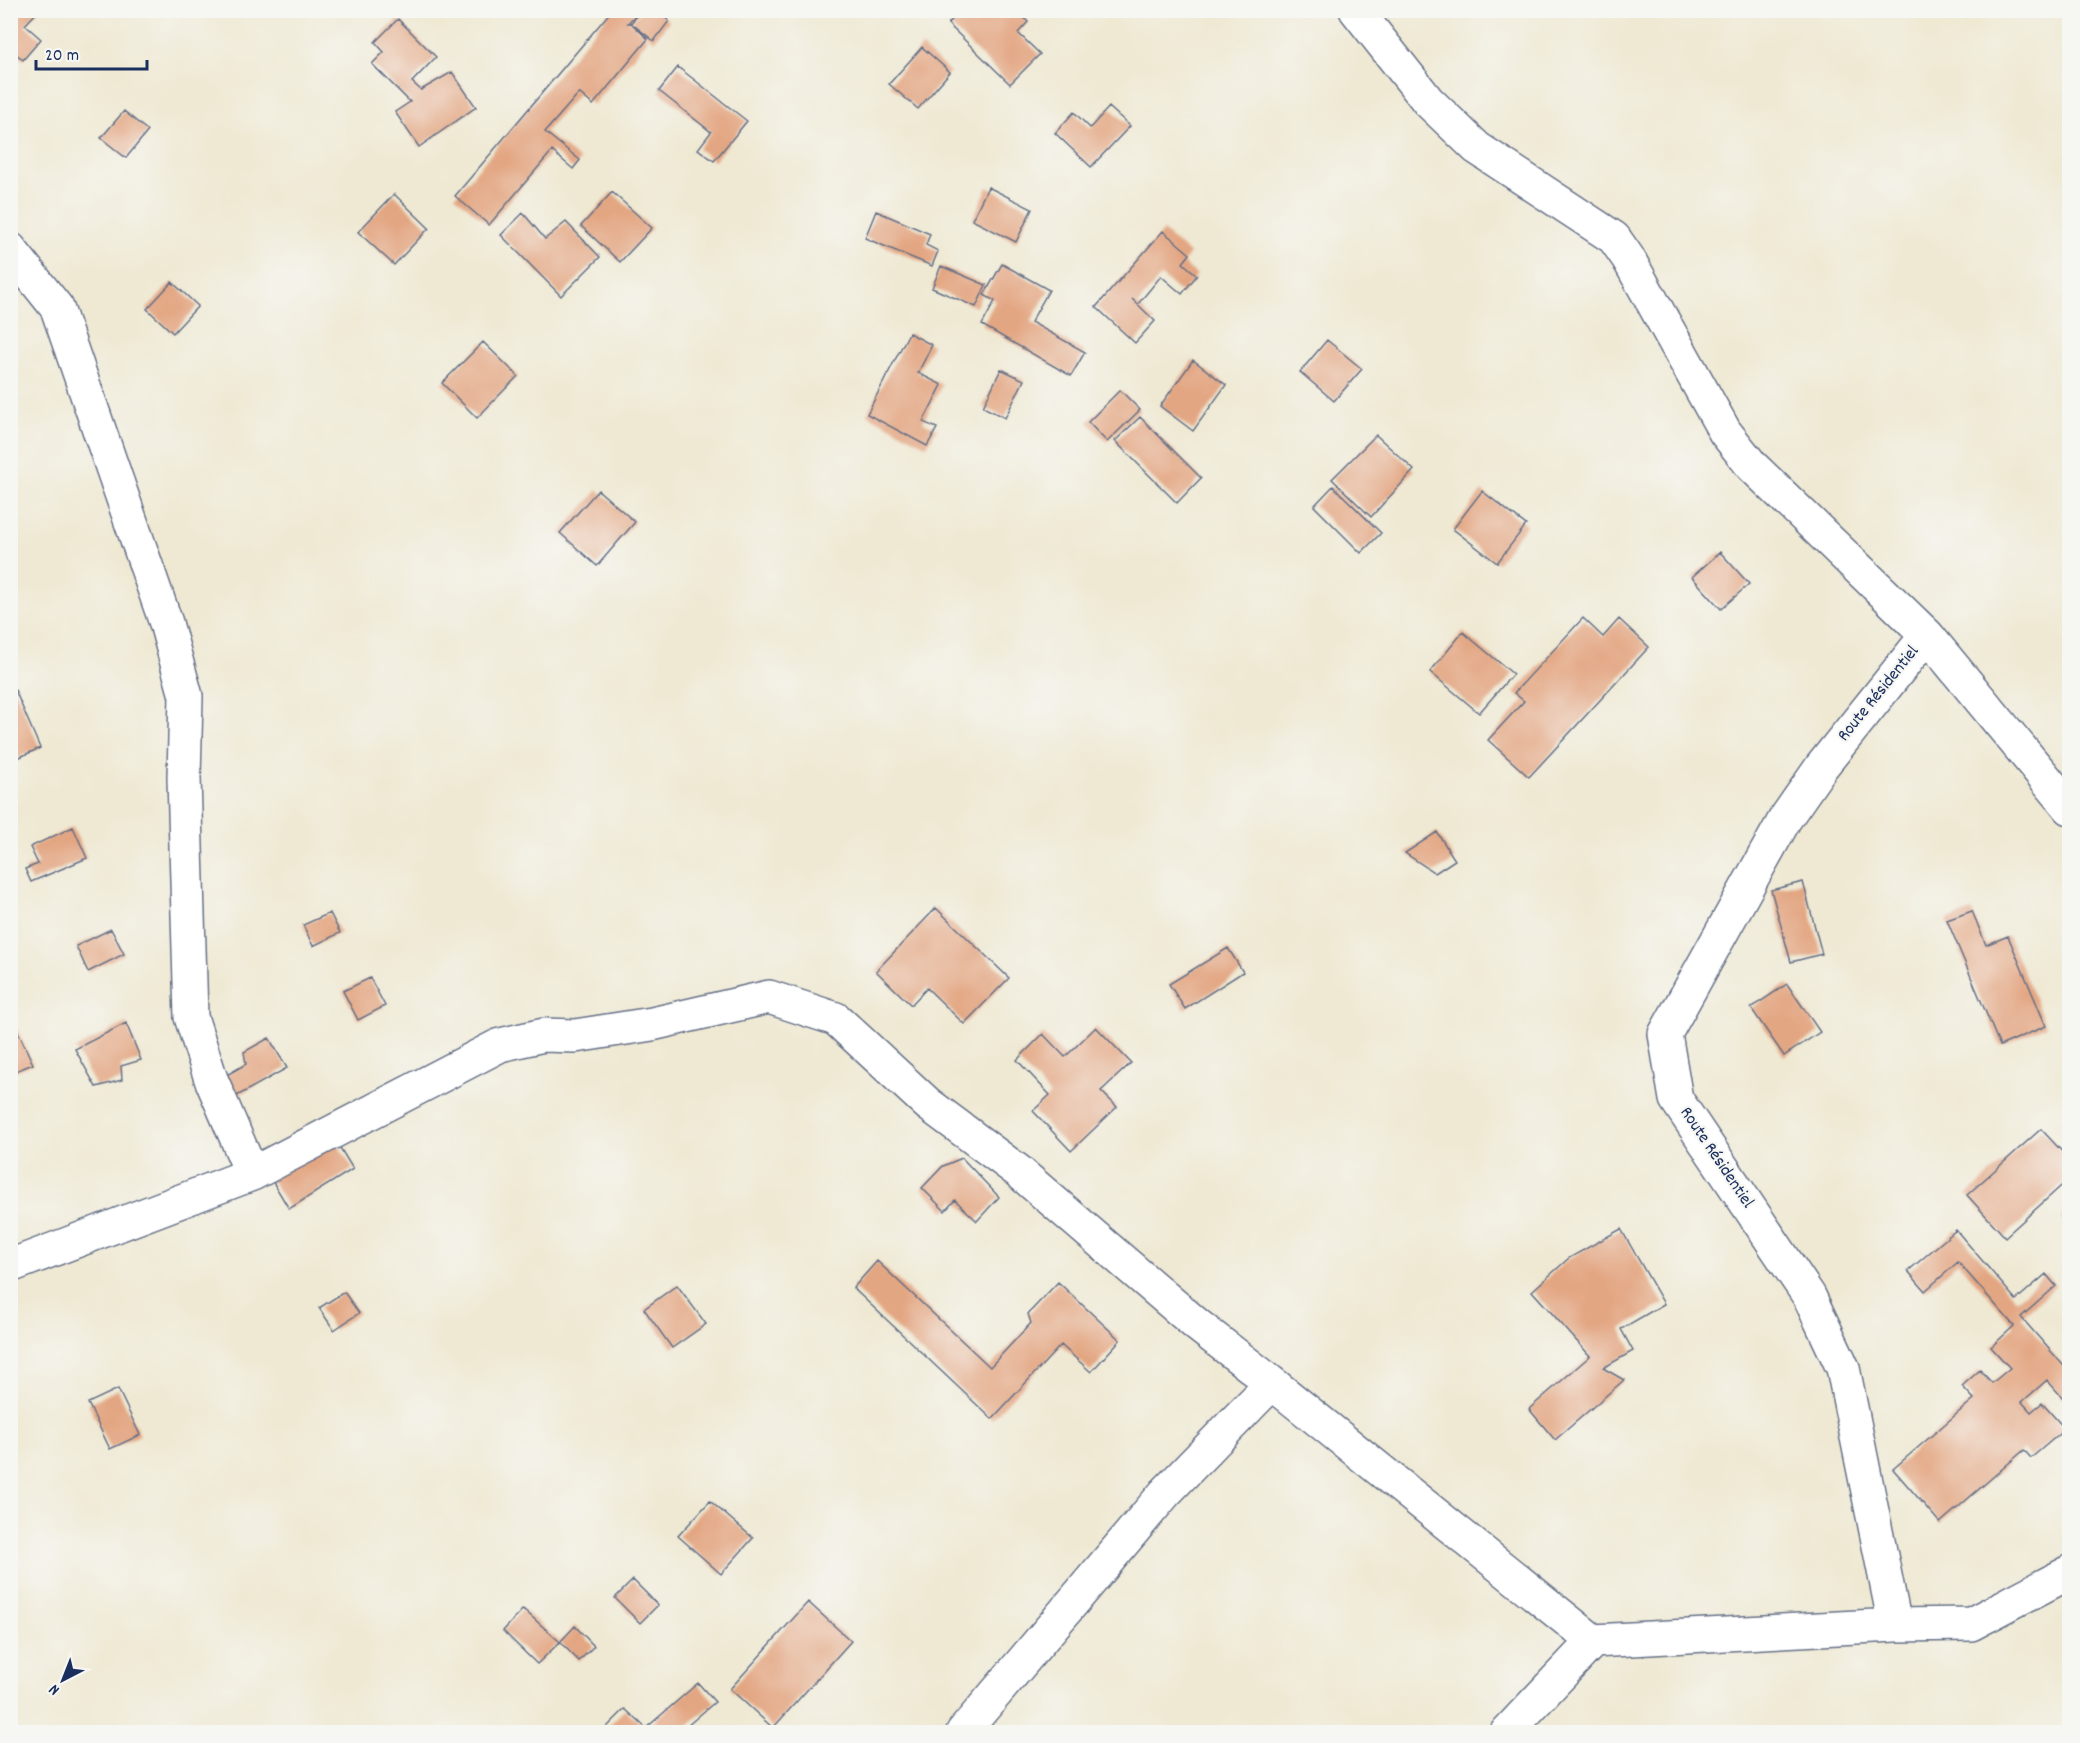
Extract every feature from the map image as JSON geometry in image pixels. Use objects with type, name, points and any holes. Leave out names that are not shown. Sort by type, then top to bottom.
[{"type":"street","points":[[1356,10],[1428,101],[1477,148],[1614,238],[1628,258],[1725,432],[1752,466],[1927,634],[2070,808]]},
{"type":"street","points":[[10,249],[57,308],[166,623],[186,696],[184,778],[191,1017],[211,1078],[252,1174]]},
{"type":"street","name":"Route Résidentiel","points":[[1895,1625],[1843,1368],[1809,1296],[1676,1099],[1665,1034],[1785,819],[1822,766],[1927,634]]},
{"type":"street","points":[[10,1266],[252,1174],[500,1045],[544,1035],[575,1036],[652,1024],[769,997],[836,1019],[928,1104],[1018,1171],[1196,1324],[1593,1641],[1895,1625],[1971,1624],[2070,1572]]},
{"type":"street","points":[[963,1732],[1165,1493],[1272,1383]]},
{"type":"street","points":[[1507,1732],[1593,1641]]},
{"type":"building","points":[[10,10],[39,10],[25,25],[41,39],[23,60],[10,48]]},
{"type":"building","points":[[612,10],[640,10],[628,23],[631,23],[648,39],[593,105],[579,93],[545,132],[580,160],[573,169],[552,151],[489,225],[455,196]]},
{"type":"building","points":[[641,10],[655,10],[669,21],[654,41],[631,23]]},
{"type":"building","points":[[961,10],[1016,10],[1028,22],[1018,33],[1040,54],[1010,84],[948,24]]},
{"type":"building","points":[[398,19],[436,57],[412,82],[421,90],[452,72],[476,107],[419,147],[395,112],[410,102],[372,64],[384,52],[375,42]]},
{"type":"building","points":[[922,47],[950,72],[918,109],[889,84]]},
{"type":"building","points":[[678,67],[747,121],[714,161],[698,149],[711,132],[659,91]]},
{"type":"building","points":[[1109,107],[1130,126],[1091,167],[1055,133],[1074,112],[1090,128]]},
{"type":"building","points":[[124,111],[148,131],[126,158],[101,138]]},
{"type":"building","points":[[988,187],[1032,209],[1016,242],[972,220]]},
{"type":"building","points":[[612,192],[652,228],[620,262],[581,226]]},
{"type":"building","points":[[394,194],[429,228],[394,265],[358,232]]},
{"type":"building","points":[[876,211],[930,234],[926,245],[938,251],[932,266],[865,238]]},
{"type":"building","points":[[523,213],[545,239],[566,222],[600,257],[561,296],[501,235]]},
{"type":"building","points":[[1163,231],[1190,254],[1183,263],[1197,275],[1182,294],[1161,276],[1138,304],[1132,299],[1155,321],[1135,343],[1096,307]]},
{"type":"building","points":[[1002,264],[1049,290],[1031,322],[1085,352],[1071,376],[982,325],[995,301],[984,295]]},
{"type":"building","points":[[941,266],[986,285],[976,307],[932,288]]},
{"type":"building","points":[[172,282],[198,306],[173,333],[147,309]]},
{"type":"building","points":[[909,333],[932,345],[918,373],[942,385],[923,422],[937,428],[927,446],[867,414]]},
{"type":"building","points":[[1327,340],[1362,369],[1334,401],[1300,372]]},
{"type":"building","points":[[483,342],[518,376],[477,418],[442,383]]},
{"type":"building","points":[[1193,360],[1226,385],[1193,431],[1160,406]]},
{"type":"building","points":[[1001,369],[1024,380],[1005,418],[983,407]]},
{"type":"building","points":[[1120,390],[1140,410],[1107,442],[1088,422]]},
{"type":"building","points":[[1140,417],[1201,478],[1177,503],[1115,441]]},
{"type":"building","points":[[1376,435],[1414,470],[1371,517],[1332,479]]},
{"type":"building","points":[[1333,486],[1381,533],[1361,553],[1314,506]]},
{"type":"building","points":[[598,490],[635,522],[597,566],[560,533]]},
{"type":"building","points":[[1482,491],[1526,525],[1497,563],[1453,529]]},
{"type":"building","points":[[1720,552],[1749,584],[1721,609],[1692,577]]},
{"type":"building","points":[[1583,618],[1603,637],[1619,619],[1649,647],[1529,777],[1488,740],[1524,701],[1514,693]]},
{"type":"building","points":[[1463,632],[1513,674],[1479,713],[1430,672]]},
{"type":"building","points":[[15,690],[40,748],[11,761],[10,693]]},
{"type":"building","points":[[73,827],[87,858],[31,882],[25,869],[38,864],[30,847]]},
{"type":"building","points":[[1437,832],[1455,860],[1435,873],[1405,853]]},
{"type":"building","points":[[1803,882],[1822,954],[1791,962],[1771,890]]},
{"type":"building","points":[[936,908],[1009,978],[964,1024],[927,988],[911,1005],[876,971]]},
{"type":"building","points":[[1972,911],[1986,945],[2008,936],[2046,1026],[2000,1046],[1947,920]]},
{"type":"building","points":[[330,913],[340,933],[313,946],[303,925]]},
{"type":"building","points":[[111,929],[124,954],[88,972],[76,946]]},
{"type":"building","points":[[1228,948],[1243,972],[1185,1009],[1169,984]]},
{"type":"building","points":[[370,978],[385,1006],[358,1020],[343,991]]},
{"type":"building","points":[[1787,984],[1820,1032],[1784,1056],[1751,1008]]},
{"type":"building","points":[[10,1014],[33,1064],[13,1072],[10,1066]]},
{"type":"building","points":[[126,1023],[141,1060],[121,1066],[122,1080],[96,1087],[75,1049]]},
{"type":"building","points":[[1096,1027],[1131,1063],[1101,1091],[1117,1107],[1071,1151],[1033,1111],[1050,1095],[1017,1060],[1043,1034],[1065,1057]]},
{"type":"building","points":[[269,1038],[287,1068],[237,1096],[225,1076],[246,1064],[244,1052]]},
{"type":"building","points":[[2041,1129],[2070,1160],[2070,1178],[2005,1237],[1967,1195]]},
{"type":"building","points":[[334,1138],[353,1169],[289,1209],[270,1177]]},
{"type":"building","points":[[962,1158],[999,1197],[977,1221],[955,1200],[945,1211],[922,1188],[943,1166]]},
{"type":"building","points":[[2070,1209],[2070,1226],[2061,1217]]},
{"type":"building","points":[[1621,1229],[1664,1304],[1621,1329],[1633,1351],[1603,1368],[1624,1380],[1555,1440],[1529,1409],[1590,1356],[1532,1291],[1569,1258]]},
{"type":"building","points":[[1956,1230],[2016,1300],[2046,1274],[2056,1286],[2021,1317],[2070,1373],[2070,1406],[2047,1380],[2022,1402],[2031,1412],[2042,1403],[2065,1429],[2031,1458],[2024,1450],[1940,1523],[1893,1469],[1974,1399],[1962,1386],[1980,1370],[1992,1383],[2010,1368],[1991,1347],[2014,1326],[1958,1262],[1925,1291],[1908,1271]]},
{"type":"building","points":[[877,1261],[990,1367],[1031,1323],[1028,1314],[1058,1282],[1120,1340],[1091,1372],[1061,1345],[992,1419],[853,1288]]},
{"type":"building","points":[[677,1285],[706,1324],[672,1348],[644,1309]]},
{"type":"building","points":[[344,1292],[359,1313],[334,1330],[319,1308]]},
{"type":"building","points":[[118,1389],[140,1435],[110,1449],[88,1403]]},
{"type":"building","points":[[710,1501],[753,1538],[721,1574],[678,1536]]},
{"type":"building","points":[[633,1580],[658,1605],[640,1623],[615,1598]]},
{"type":"building","points":[[808,1602],[851,1641],[773,1728],[730,1689]]},
{"type":"building","points":[[523,1609],[560,1642],[537,1664],[503,1631]]},
{"type":"building","points":[[575,1626],[594,1646],[579,1661],[560,1642]]},
{"type":"building","points":[[698,1683],[715,1702],[680,1732],[602,1732],[625,1709],[646,1728]]}]
